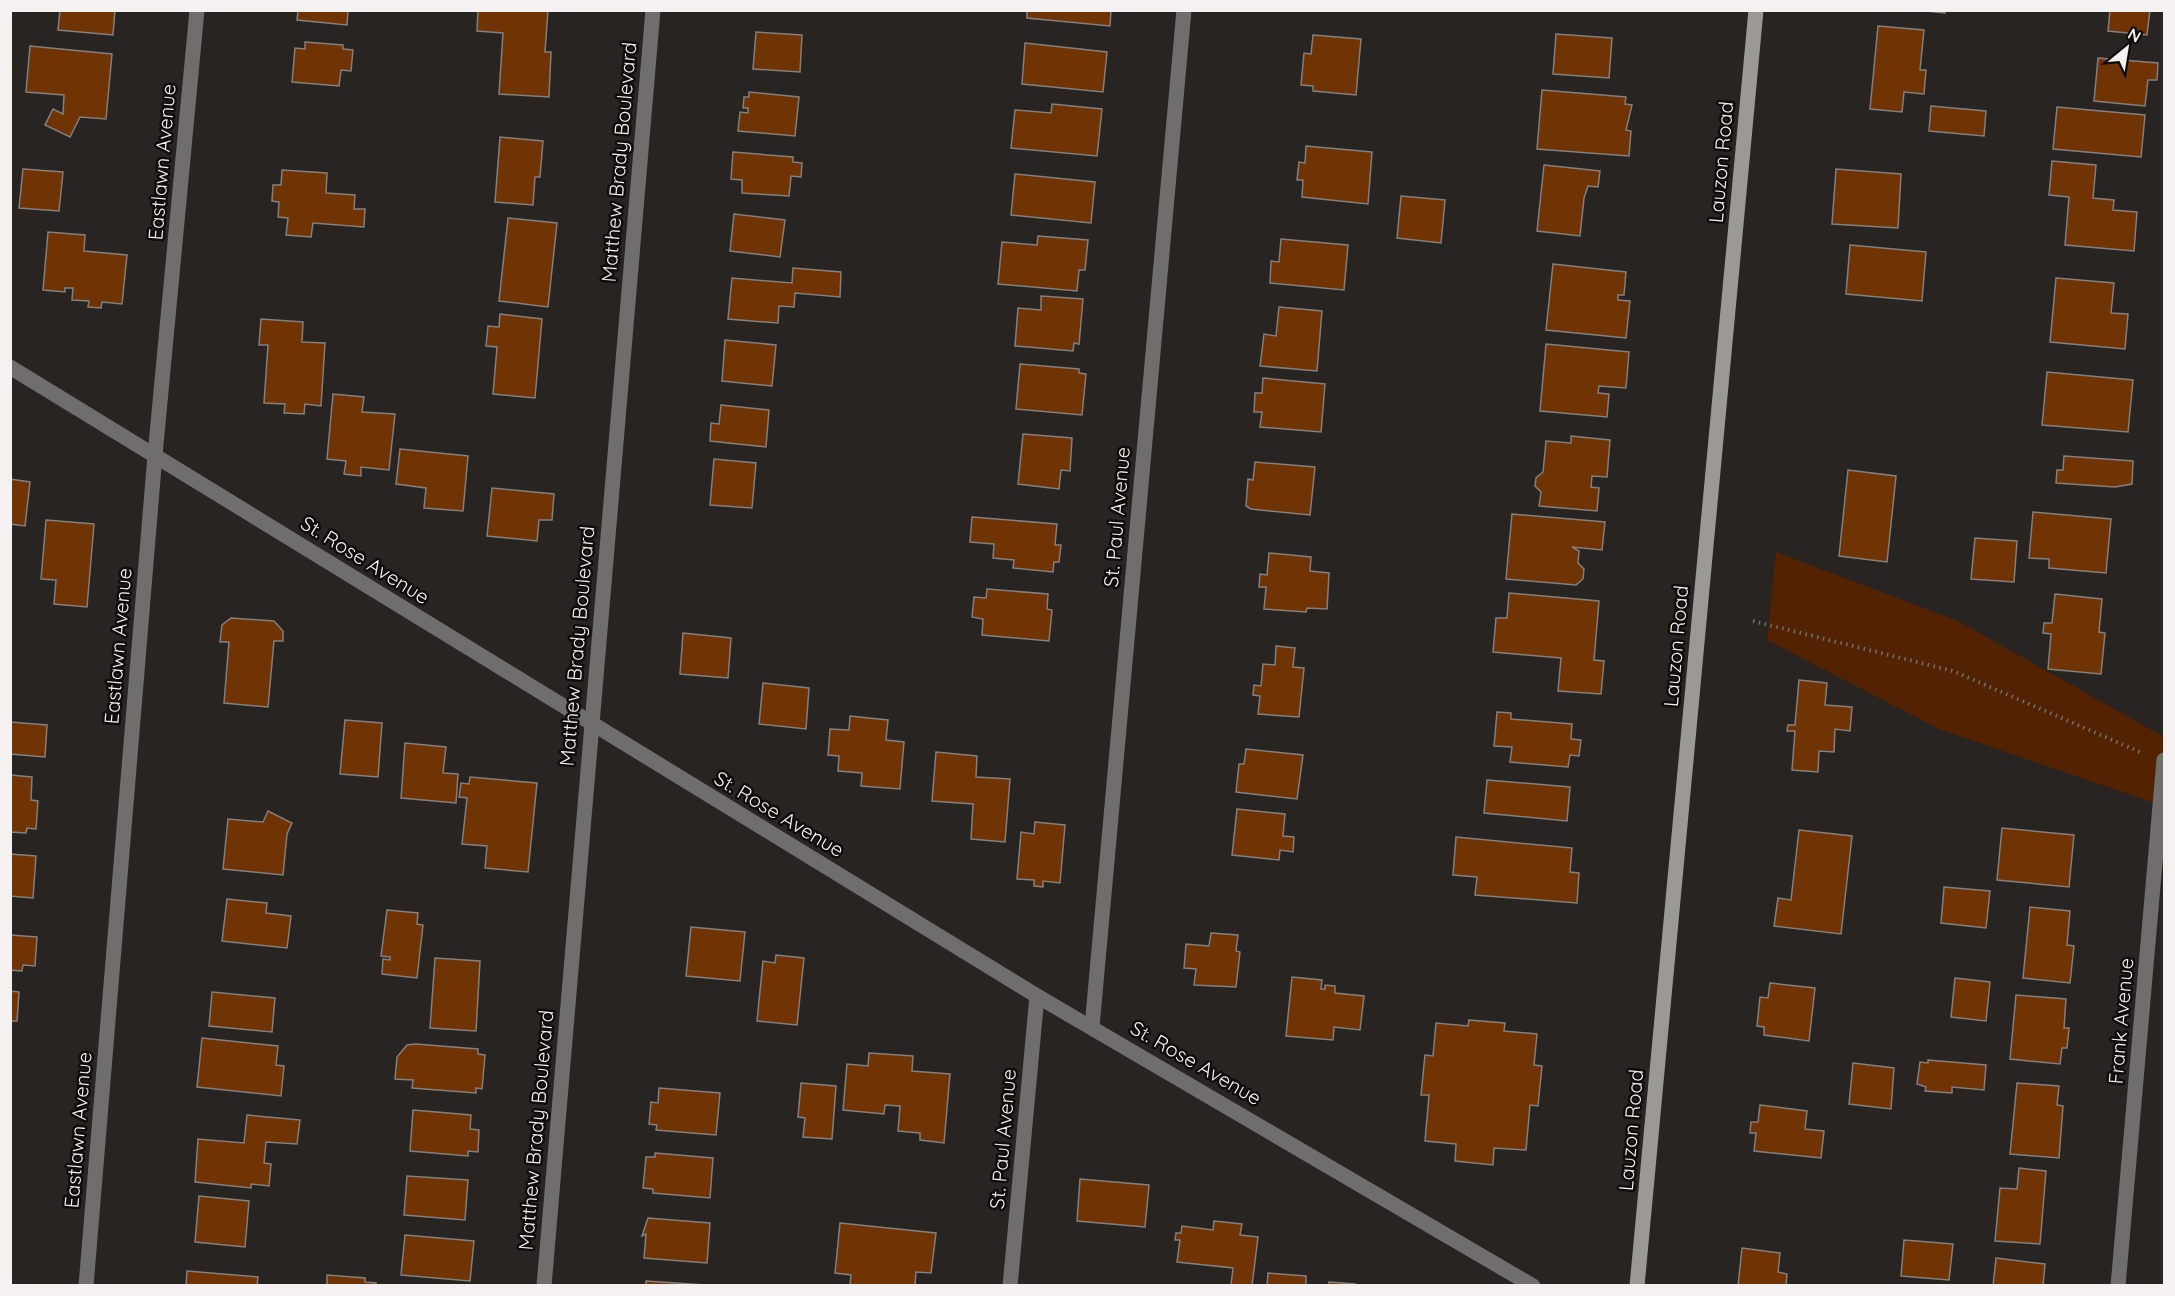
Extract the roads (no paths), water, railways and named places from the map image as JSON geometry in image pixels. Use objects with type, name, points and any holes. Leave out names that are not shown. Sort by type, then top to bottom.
[{"type":"main road","name":"Lauzon Road","points":[[1637,1286],[1756,10]]},
{"type":"street","name":"Eastlawn Avenue","points":[[86,1286],[155,455],[197,10]]},
{"type":"street","name":"Matthew Brady Boulevard","points":[[544,1286],[653,10]]},
{"type":"street","name":"St. Paul Avenue","points":[[1092,1027],[1184,10]]},
{"type":"street","name":"St. Rose Avenue","points":[[10,367],[1038,996],[1533,1286]]},
{"type":"street","name":"Frank Avenue","points":[[2118,1286],[2164,760]]},
{"type":"street","name":"St. Paul Avenue","points":[[1010,1286],[1038,996]]}]
